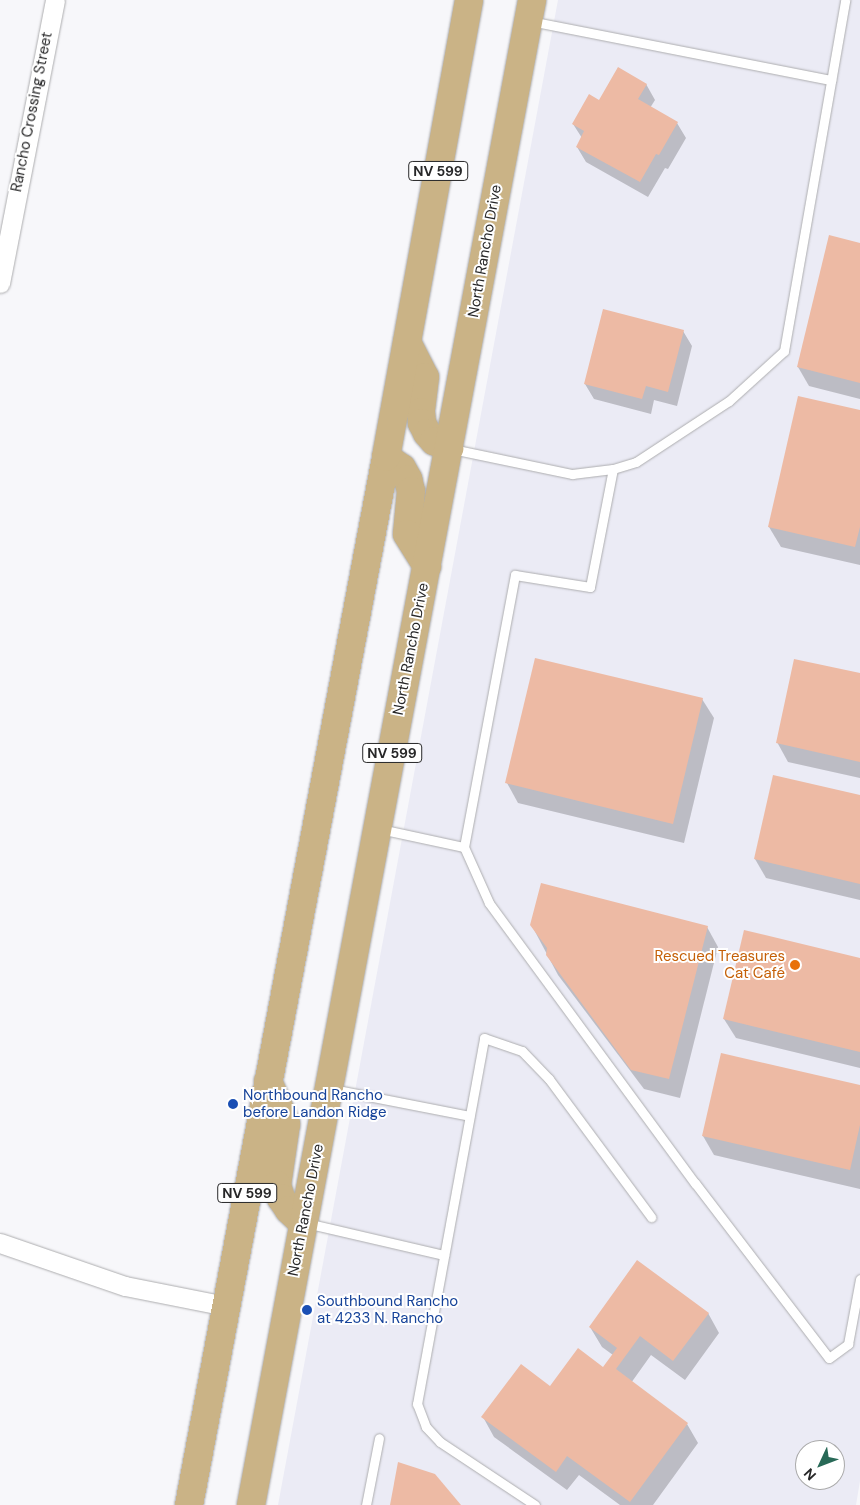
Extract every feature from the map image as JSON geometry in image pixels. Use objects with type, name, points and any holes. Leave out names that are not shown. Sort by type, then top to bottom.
[{"type":"main road","name":"NV 599","points":[[189,1505],[386,457],[469,0]]},
{"type":"main road","name":"North Rancho Drive","points":[[251,1505],[530,10]]},
{"type":"main road","points":[[407,342],[425,378],[420,412],[422,423],[434,441],[449,448]]},
{"type":"main road","points":[[386,457],[402,468],[408,479],[412,491],[407,534],[427,566]]},
{"type":"main road","points":[[268,1080],[286,1124],[277,1185],[281,1198],[289,1210],[303,1223]]},
{"type":"street","name":"Rancho Crossing Street","points":[[0,283],[6,207],[55,0]]},
{"type":"street","points":[[0,1243],[125,1286],[226,1306]]},
{"type":"lane","points":[[449,448],[572,474],[613,469],[636,462],[729,401],[784,351],[845,0]]},
{"type":"lane","points":[[530,10],[831,80]]},
{"type":"lane","points":[[613,469],[590,587],[515,575],[464,847],[489,903],[695,1184],[828,1358],[848,1344],[860,1279]]},
{"type":"lane","points":[[377,828],[464,847]]},
{"type":"lane","points":[[535,1505],[440,1442],[426,1427],[417,1404],[484,1038],[522,1051],[549,1080],[652,1217]]},
{"type":"lane","points":[[329,1088],[470,1116]]},
{"type":"lane","points":[[303,1223],[444,1255]]},
{"type":"lane","points":[[366,1505],[379,1438]]},
{"type":"shaded area","points":[[558,0],[860,0],[860,1481],[856,1505],[278,1505]]},
{"type":"building","points":[[618,67],[647,84],[638,99],[678,122],[659,155],[656,154],[640,182],[576,147],[584,131],[572,124],[589,94],[599,100]]},
{"type":"building","points":[[829,235],[860,243],[860,383],[797,367]]},
{"type":"building","points":[[603,309],[684,330],[668,392],[646,386],[642,399],[584,384]]},
{"type":"building","points":[[798,396],[860,410],[860,527],[855,547],[768,527]]},
{"type":"building","points":[[535,658],[703,698],[673,824],[505,783]]},
{"type":"building","points":[[794,659],[860,673],[860,762],[776,743]]},
{"type":"building","points":[[773,775],[860,795],[860,884],[754,859]]},
{"type":"building","points":[[541,883],[708,926],[669,1079],[631,1070],[546,955],[547,948],[530,925]]},
{"type":"building","points":[[744,930],[860,958],[860,1052],[723,1019]]},
{"type":"building","points":[[721,1053],[860,1085],[860,1125],[850,1170],[702,1136]]},
{"type":"building","points":[[637,1260],[709,1313],[673,1361],[640,1336],[616,1369],[688,1423],[630,1502],[567,1456],[556,1472],[481,1417],[521,1364],[550,1386],[578,1348],[603,1367],[617,1348],[589,1327]]},
{"type":"building","points":[[398,1462],[435,1474],[461,1505],[390,1505]]},
{"type":"place","name":"Rescued Treasures Cat Café","points":[[795,965]]},
{"type":"place","name":"Northbound Rancho before Landon Ridge","points":[[233,1104]]},
{"type":"place","name":"Southbound Rancho at 4233 N. Rancho","points":[[307,1310]]}]
